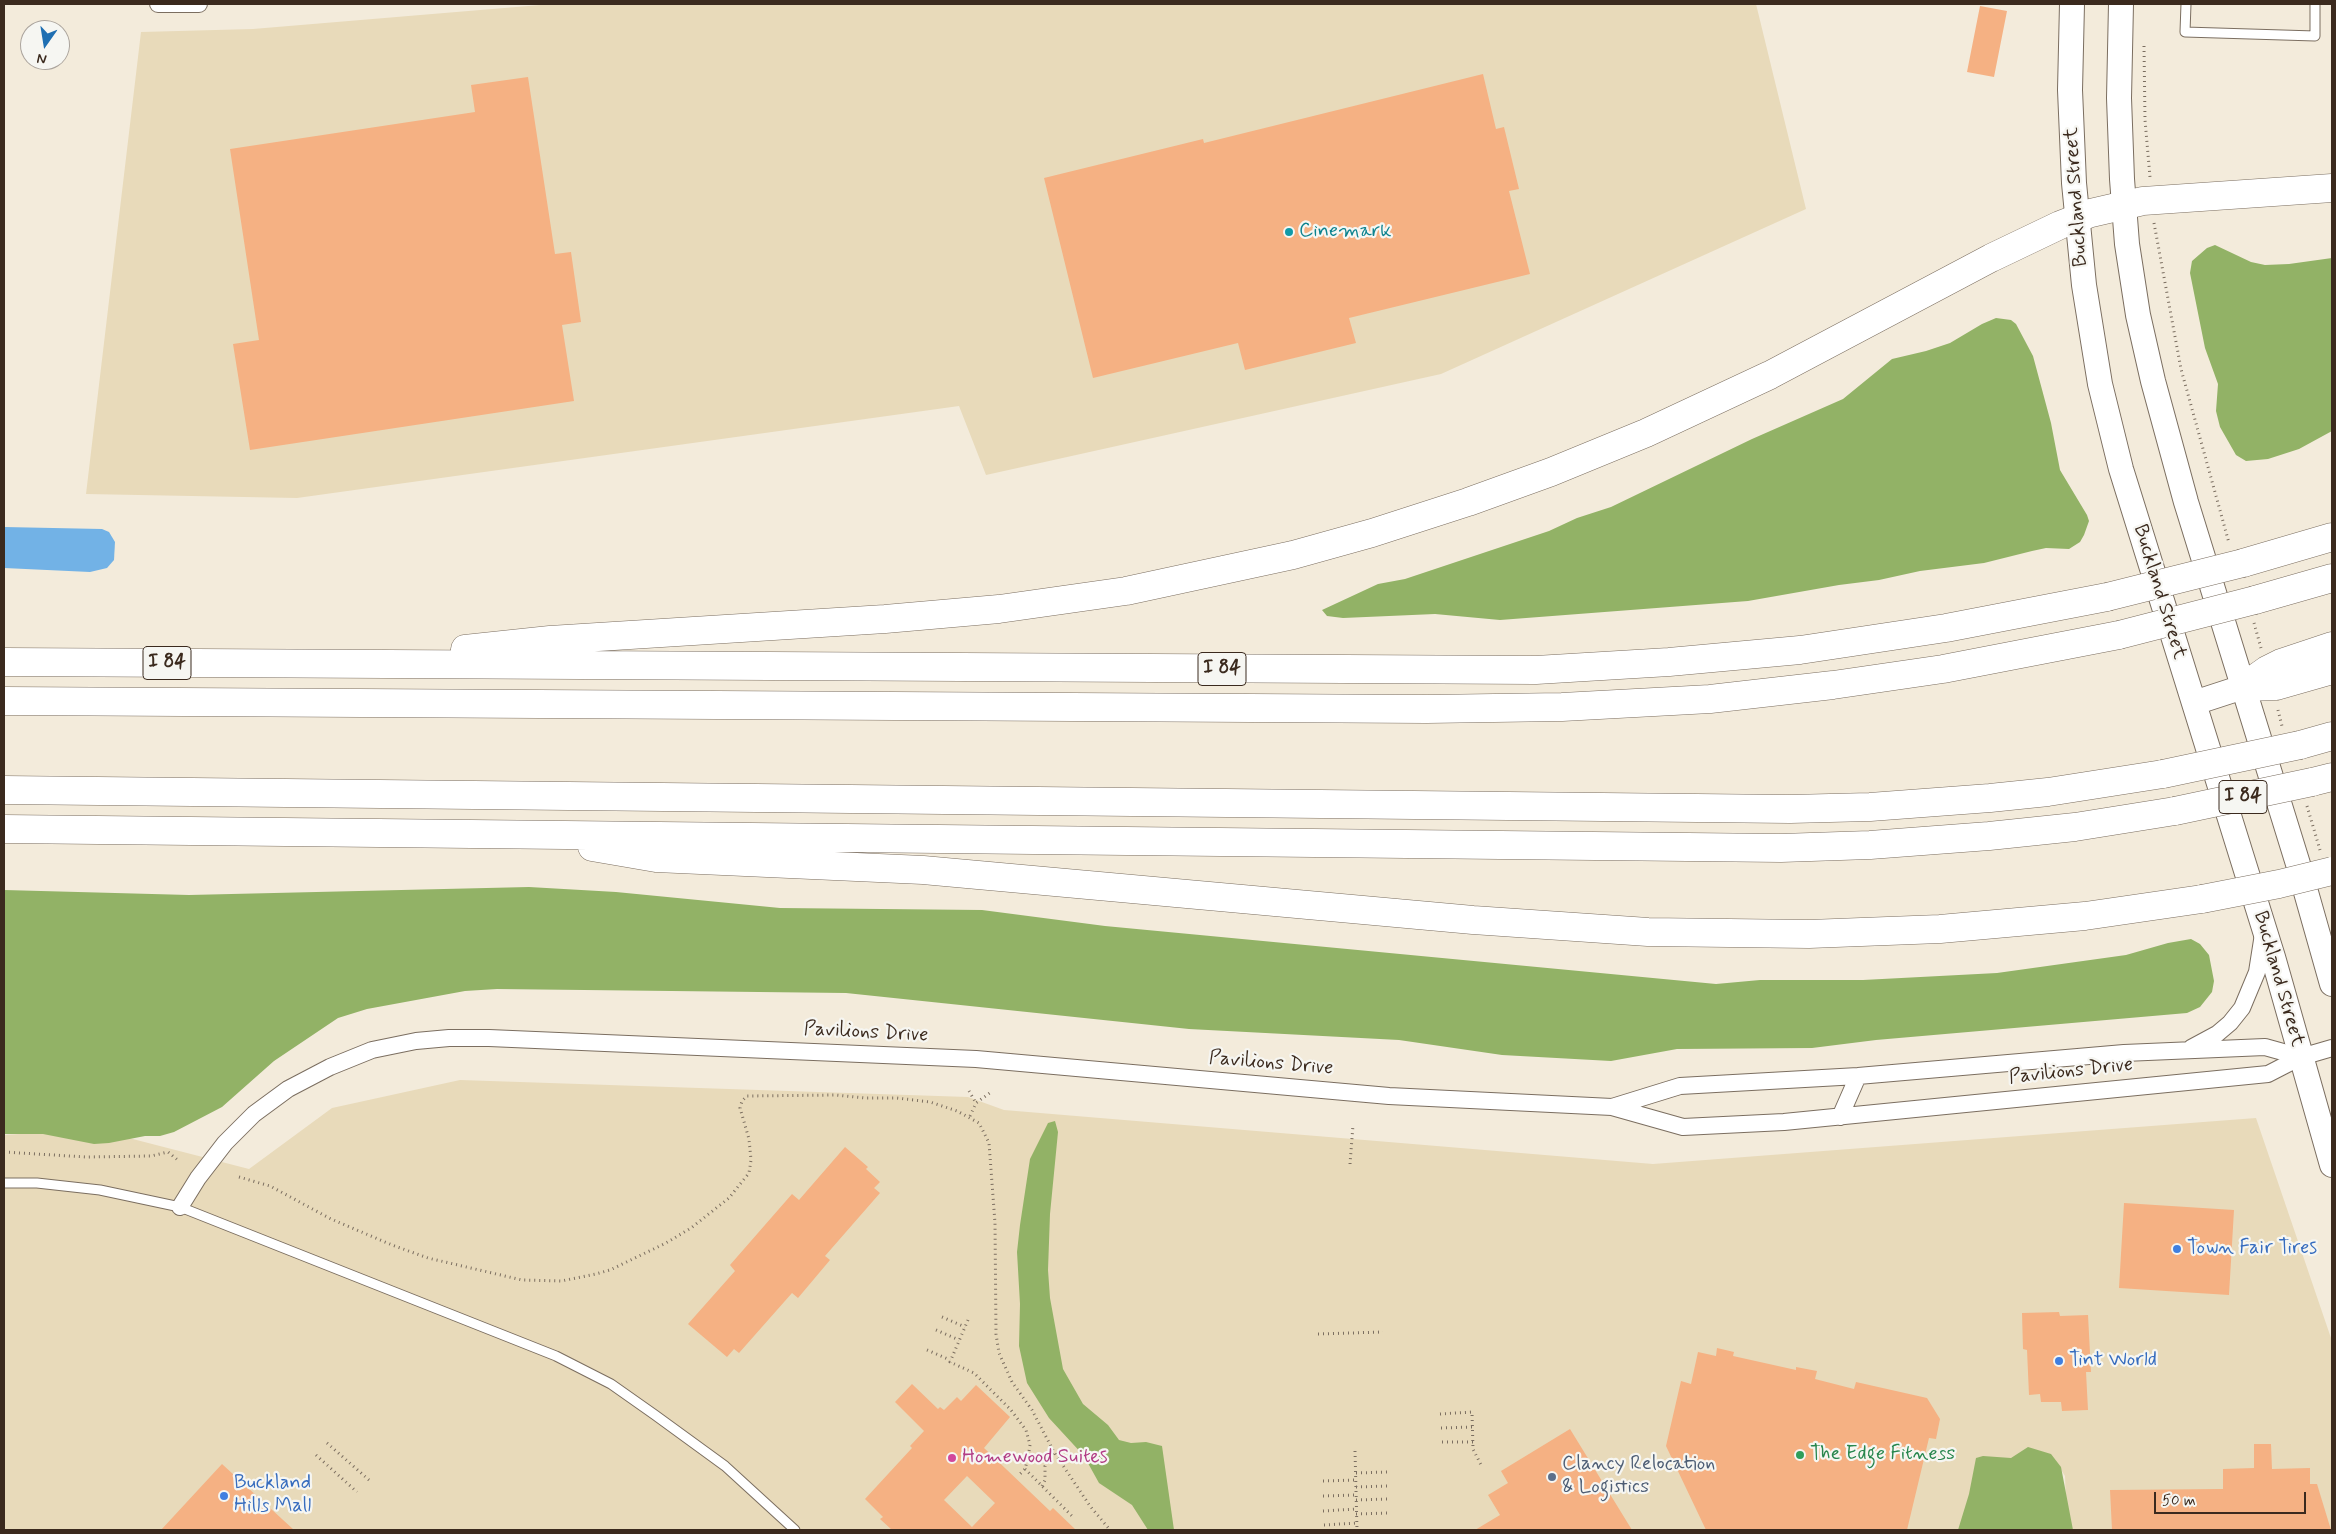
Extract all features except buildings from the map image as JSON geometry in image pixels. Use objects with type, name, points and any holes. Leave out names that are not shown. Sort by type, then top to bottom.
[{"type":"highway","points":[[330,664],[550,640],[885,620],[999,609],[1126,591],[1293,555],[1372,533],[1459,505],[1551,472],[1646,433],[1770,375],[1991,258],[2076,219],[2124,204],[2332,188]]},
{"type":"highway","name":"I 84","points":[[4,662],[1536,670],[1669,662],[1800,650],[1946,628],[2107,597],[2237,557],[2332,537]]},
{"type":"highway","points":[[4,701],[1417,709],[1562,707],[1710,699],[1943,670],[2253,608],[2332,578]]},
{"type":"highway","points":[[2243,687],[2267,670],[2332,646]]},
{"type":"highway","points":[[2243,687],[2262,688],[2289,684],[2332,670]]},
{"type":"highway","points":[[4,790],[1790,810],[1870,807],[1990,798],[2072,788],[2163,774],[2292,738],[2332,736]]},
{"type":"highway","name":"I 84","points":[[4,829],[1810,848],[1989,836],[2076,827],[2316,786]]},
{"type":"highway","points":[[537,834],[656,858],[923,870],[1473,920],[1648,932],[1809,934],[1940,929],[2085,916],[2202,899],[2280,884],[2327,865]]},
{"type":"main road","name":"Buckland Street","points":[[2072,4],[2070,90],[2076,219],[2092,337],[2110,430],[2263,926],[2332,1165]]},
{"type":"main road","points":[[2121,4],[2119,98],[2124,204],[2133,287],[2153,381],[2186,502],[2332,984]]},
{"type":"main road","points":[[2194,703],[2243,687]]},
{"type":"street","points":[[158,4],[199,4]]},
{"type":"street","name":"Pavilions Drive","points":[[2185,1051],[2218,1034],[2242,1008],[2257,972],[2263,926]]},
{"type":"street","name":"Pavilions Drive","points":[[180,1207],[198,1178],[225,1143],[254,1114],[288,1089],[330,1067],[372,1050],[440,1038],[489,1038],[934,1057],[1406,1097],[1612,1107],[1683,1126],[1784,1122],[2268,1074],[2301,1056],[2332,1048]]},
{"type":"street","name":"Pavilions Drive","points":[[1612,1107],[1680,1086],[1858,1076],[2124,1053],[2265,1047],[2301,1056]]},
{"type":"street","points":[[1840,1117],[1858,1076]]},
{"type":"lane","points":[[2186,4],[2185,32],[2315,36],[2315,4]]},
{"type":"lane","points":[[4,1183],[37,1183],[100,1190],[180,1207],[556,1356],[611,1384],[725,1466],[795,1530]]},
{"type":"path","points":[[2144,41],[2148,151]]},
{"type":"path","points":[[2154,227],[2181,368],[2237,557]]},
{"type":"path","points":[[2253,608],[2256,631]]},
{"type":"path","points":[[2282,723],[2292,738]]},
{"type":"path","points":[[2316,786],[2327,865]]},
{"type":"path","points":[[969,1091],[976,1103]]},
{"type":"path","points":[[970,1116],[976,1103],[991,1092]]},
{"type":"path","points":[[239,1176],[270,1186],[331,1219],[420,1255],[522,1280],[560,1281],[603,1272],[666,1243],[691,1228],[729,1198],[746,1178],[750,1166],[749,1139],[740,1108],[742,1101],[747,1096],[836,1095],[865,1098],[897,1098],[930,1102],[970,1116],[979,1122],[987,1136],[992,1160],[996,1256],[996,1334],[999,1354],[1012,1382],[1032,1410],[1054,1452],[1090,1506],[1110,1530]]},
{"type":"path","points":[[1350,1164],[1353,1125]]},
{"type":"path","points":[[4,1152],[86,1157],[151,1156],[168,1152],[179,1161]]},
{"type":"path","points":[[942,1317],[965,1327]]},
{"type":"path","points":[[950,1360],[968,1320]]},
{"type":"path","points":[[936,1330],[959,1340]]},
{"type":"path","points":[[1318,1334],[1383,1332]]},
{"type":"path","points":[[927,1350],[974,1373],[1011,1410],[1026,1430],[1030,1445],[1025,1469],[1019,1475]]},
{"type":"path","points":[[1440,1414],[1472,1412],[1473,1449],[1481,1465]]},
{"type":"path","points":[[1441,1428],[1472,1427]]},
{"type":"path","points":[[1442,1442],[1473,1442]]},
{"type":"path","points":[[327,1443],[369,1480]]},
{"type":"path","points":[[1355,1451],[1357,1530]]},
{"type":"path","points":[[1042,1486],[1045,1480],[1045,1466],[1054,1452]]},
{"type":"path","points":[[316,1455],[357,1492]]},
{"type":"path","points":[[1025,1469],[1074,1517]]},
{"type":"path","points":[[1356,1473],[1387,1472]]},
{"type":"path","points":[[1322,1482],[1356,1480]]},
{"type":"path","points":[[1356,1487],[1388,1486]]},
{"type":"path","points":[[1323,1496],[1356,1495]]},
{"type":"path","points":[[1356,1500],[1388,1499]]},
{"type":"path","points":[[1323,1511],[1356,1509]]},
{"type":"path","points":[[1356,1514],[1388,1513]]},
{"type":"path","points":[[1324,1525],[1357,1523]]},
{"type":"shaded area","points":[[552,4],[1756,4],[1806,209],[1441,374],[986,475],[959,406],[297,498],[86,494],[141,32],[253,29]]},
{"type":"shaded area","points":[[460,1080],[968,1097],[1004,1110],[1653,1164],[2256,1118],[2332,1341],[2332,1530],[2067,1530],[2065,1476],[2055,1460],[1975,1530],[4,1530],[4,1135],[94,1129],[249,1169],[332,1108]]},
{"type":"green space","points":[[2215,245],[2251,262],[2265,265],[2332,258],[2332,431],[2299,449],[2268,459],[2246,461],[2236,455],[2220,427],[2216,411],[2218,384],[2205,348],[2190,273],[2192,261],[2207,248]]},
{"type":"green space","points":[[1996,318],[2011,320],[2016,324],[2033,356],[2051,423],[2060,470],[2089,521],[2080,542],[2069,549],[2046,548],[1984,563],[1920,571],[1879,580],[1748,601],[1500,620],[1435,614],[1343,618],[1327,616],[1322,610],[1378,584],[1405,579],[1549,531],[1577,518],[1611,507],[1752,439],[1843,399],[1892,359],[1950,343]]},
{"type":"green space","points":[[529,887],[616,892],[780,908],[982,910],[1105,926],[1716,984],[1760,980],[1863,980],[1997,973],[2126,955],[2168,943],[2191,939],[2200,944],[2209,955],[2214,981],[2212,992],[2200,1007],[2187,1013],[1876,1040],[1812,1048],[1677,1049],[1611,1061],[1502,1055],[1399,1040],[1189,1029],[846,993],[497,989],[465,991],[367,1009],[338,1018],[274,1061],[222,1107],[174,1132],[160,1136],[145,1136],[94,1144],[43,1134],[4,1134],[4,890],[189,895]]},
{"type":"green space","points":[[1055,1121],[1058,1132],[1050,1214],[1048,1270],[1050,1298],[1063,1369],[1083,1404],[1108,1425],[1119,1440],[1131,1443],[1146,1442],[1162,1446],[1174,1530],[1148,1530],[1132,1505],[1099,1483],[1084,1456],[1049,1418],[1027,1383],[1019,1346],[1020,1304],[1017,1252],[1030,1159],[1048,1123]]},
{"type":"green space","points":[[2028,1447],[2051,1454],[2061,1467],[2073,1530],[1958,1530],[1969,1494],[1976,1458],[1983,1456],[2011,1458]]},
{"type":"water","points":[[4,527],[102,529],[109,532],[115,542],[114,560],[107,568],[90,572],[4,568]]},
{"type":"place","name":"Cinemark","points":[[1289,232]]},
{"type":"place","name":"Town Fair Tires","points":[[2177,1249]]},
{"type":"place","name":"Tint World","points":[[2059,1361]]},
{"type":"place","name":"The Edge Fitness","points":[[1800,1455]]},
{"type":"place","name":"Homewood Suites","points":[[952,1458]]},
{"type":"place","name":"Clancy Relocation & Logistics","points":[[1552,1477]]},
{"type":"place","name":"Buckland Hills Mall","points":[[224,1496]]}]
